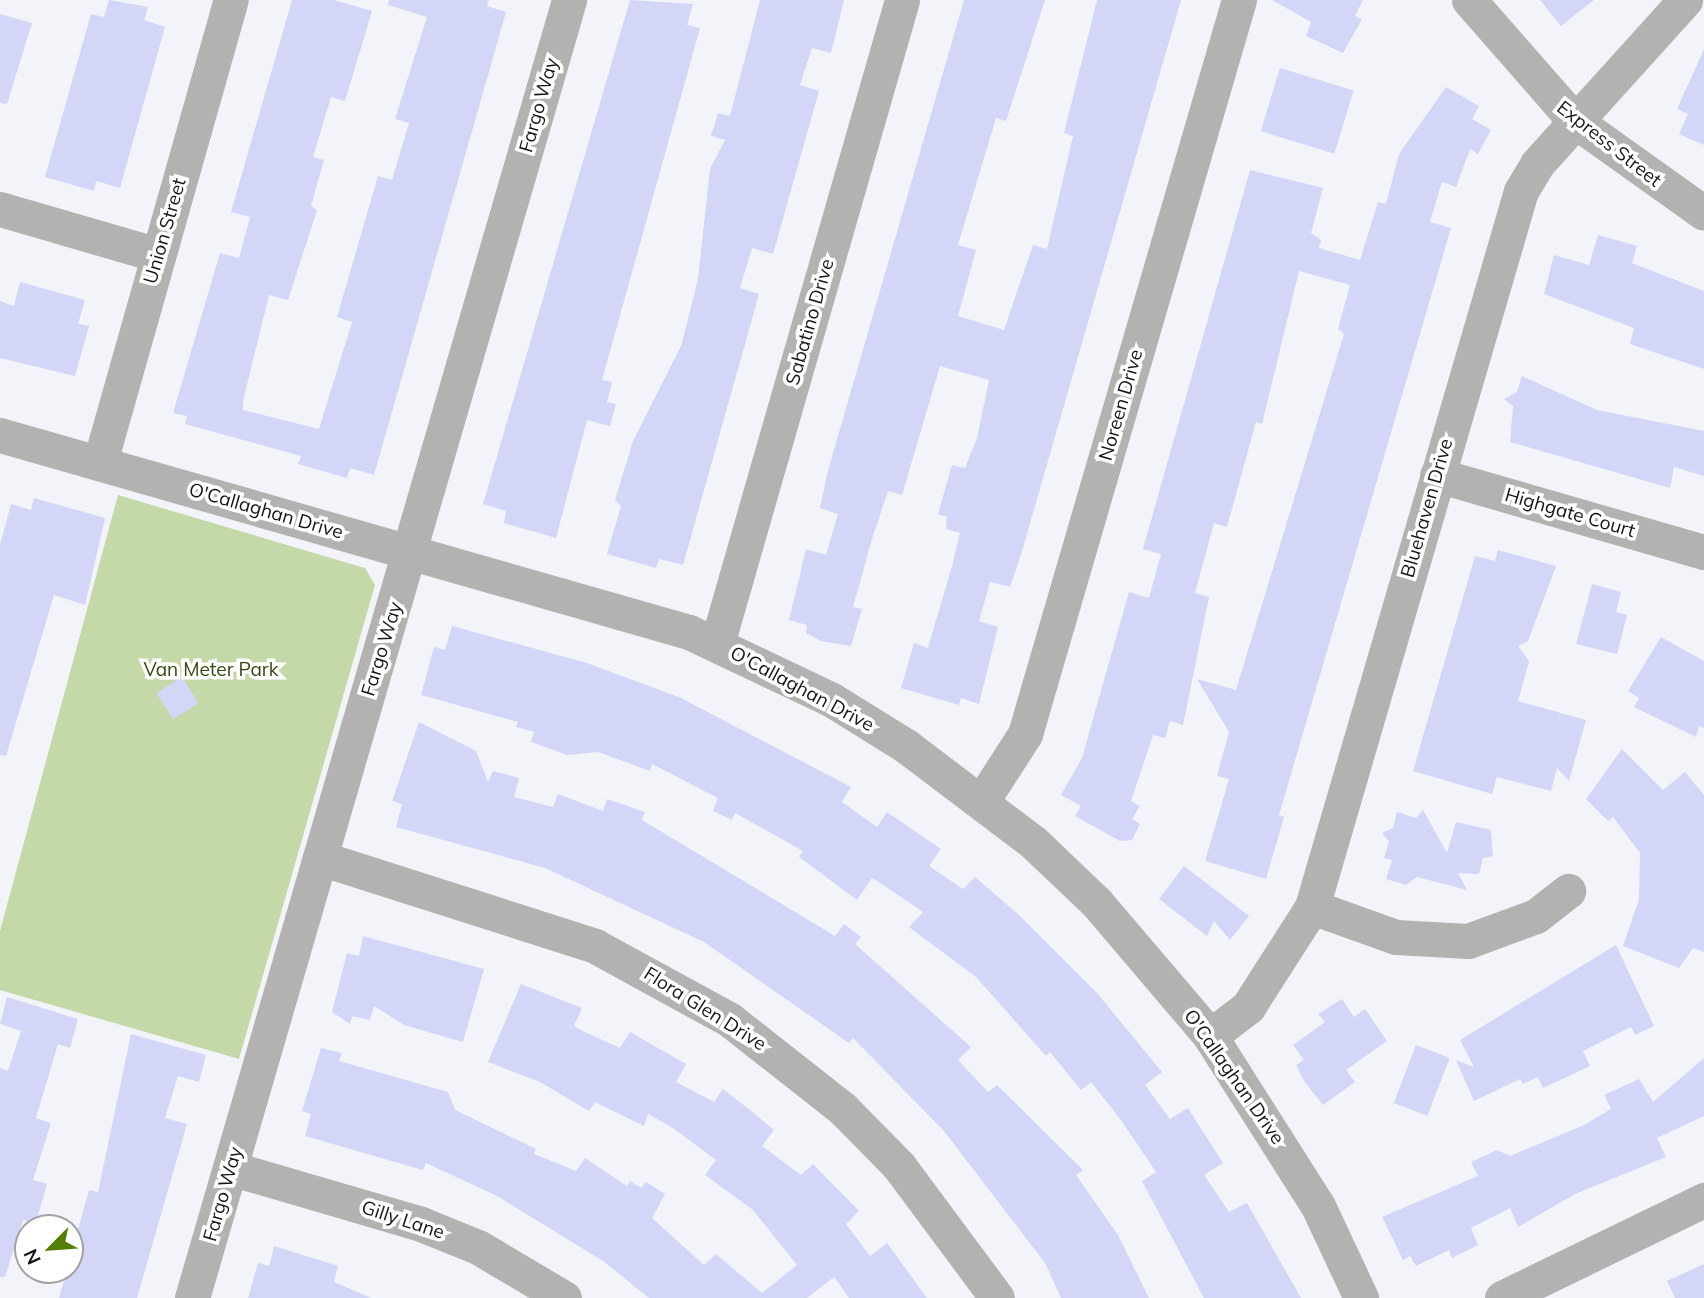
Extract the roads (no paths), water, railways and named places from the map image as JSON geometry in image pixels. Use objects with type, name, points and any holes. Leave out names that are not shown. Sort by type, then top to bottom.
[{"type":"street","name":"Union Street","points":[[100,462],[231,0]]},
{"type":"street","name":"Fargo Way","points":[[192,1298],[411,553],[569,0]]},
{"type":"street","name":"Sabatino Drive","points":[[717,644],[902,0]]},
{"type":"street","name":"Noreen Drive","points":[[982,801],[1025,734],[1239,0]]},
{"type":"street","name":"Express Street","points":[[1469,0],[1575,121],[1704,213]]},
{"type":"street","name":"Bluehaven Drive","points":[[1210,1036],[1248,1007],[1312,907],[1521,191],[1575,121],[1685,0]]},
{"type":"street","points":[[0,209],[158,255]]},
{"type":"street","name":"O'Callaghan Drive","points":[[0,435],[717,644],[832,700],[982,801],[1097,903],[1210,1036],[1311,1195],[1361,1298]]},
{"type":"street","name":"Highgate Court","points":[[1437,475],[1704,552]]},
{"type":"street","name":"Flora Glen Drive","points":[[320,858],[595,946],[730,1020],[843,1109],[899,1166],[997,1298]]},
{"type":"street","points":[[1312,907],[1396,937],[1468,940],[1536,916],[1567,891]]},
{"type":"street","name":"Gilly Lane","points":[[230,1168],[421,1224],[478,1247],[564,1298]]},
{"type":"street","points":[[1502,1298],[1704,1200]]},
{"type":"park label","name":"Van Meter Park","points":[[211,670]]}]
